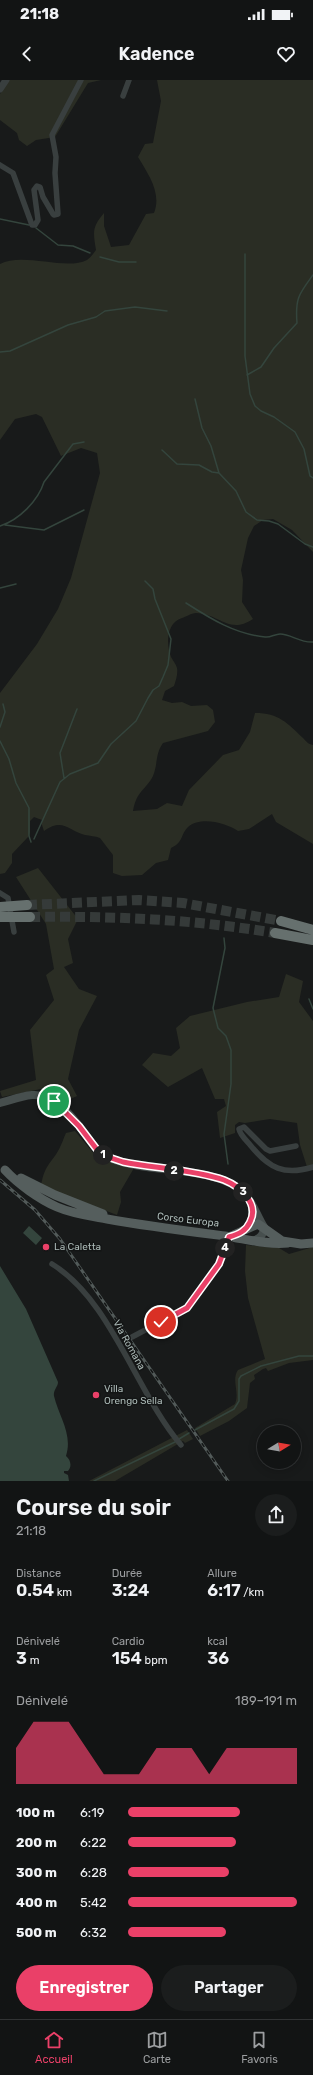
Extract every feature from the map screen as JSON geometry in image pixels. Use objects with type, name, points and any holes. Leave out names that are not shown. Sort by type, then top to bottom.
[{"type":"highway","points":[[0,907],[27,905]]},
{"type":"highway","points":[[0,917],[30,917]]},
{"type":"highway","points":[[281,921],[313,930]]},
{"type":"highway","points":[[275,932],[313,940]]},
{"type":"main road","points":[[0,1103],[31,1095],[47,1097],[58,1104],[68,1114],[100,1153],[123,1162],[224,1180],[243,1192],[264,1227],[264,1232],[261,1236],[253,1241]]},
{"type":"main road","name":"Corso Europa","points":[[2,1169],[53,1199],[132,1224],[226,1239],[279,1244],[313,1243]]},
{"type":"main road","points":[[247,1228],[252,1219],[252,1205]]},
{"type":"main road","points":[[226,1239],[258,1224],[264,1227],[275,1237],[288,1243]]},
{"type":"street","points":[[0,89],[6,80]]},
{"type":"street","points":[[0,164],[13,173],[32,226],[35,225],[38,220],[34,190],[37,186],[40,187],[43,197],[53,214],[58,214],[54,173],[56,157],[52,135],[81,80]]},
{"type":"street","points":[[123,96],[129,80]]},
{"type":"street","points":[[0,893],[8,898],[14,932]]},
{"type":"street","points":[[296,1146],[270,1151],[266,1150],[244,1127],[239,1129],[261,1159],[270,1166],[293,1170],[313,1167]]},
{"type":"street","points":[[132,1337],[187,1308],[219,1264],[226,1239]]},
{"type":"street","name":"Via Romana","points":[[52,1264],[72,1279],[100,1313],[161,1419],[181,1444]]},
{"type":"street","points":[[119,1345],[125,1341]]},
{"type":"shaded area","points":[[8,80],[101,80],[88,83],[55,137],[36,140],[27,146],[19,140],[17,133],[0,120],[0,94]]},
{"type":"shaded area","points":[[157,80],[313,80],[313,552],[292,530],[273,519],[263,520],[254,526],[248,538],[241,570],[243,580],[242,602],[253,619],[237,625],[224,622],[204,614],[196,613],[190,614],[173,624],[170,629],[168,646],[171,657],[177,668],[177,675],[174,686],[165,691],[162,700],[172,703],[182,702],[191,706],[207,705],[213,710],[215,722],[208,731],[163,743],[160,747],[153,776],[139,795],[133,811],[157,809],[167,803],[182,806],[189,790],[223,755],[239,750],[250,732],[255,713],[263,713],[282,720],[308,743],[313,745],[313,844],[276,822],[272,814],[249,829],[238,831],[220,823],[206,821],[200,822],[188,827],[180,841],[171,848],[168,860],[156,863],[142,875],[122,876],[113,873],[113,855],[100,838],[79,833],[61,825],[56,825],[44,831],[42,820],[34,817],[30,821],[30,832],[28,837],[12,854],[12,863],[5,873],[0,874],[0,693],[37,644],[58,609],[71,578],[100,473],[97,453],[81,448],[61,456],[42,417],[36,414],[15,419],[0,440],[0,264],[9,261],[32,260],[68,264],[87,260],[96,250],[94,230],[97,222],[104,213],[104,226],[111,247],[129,245],[146,214],[154,213],[156,206],[153,184],[138,157],[145,144],[153,143],[161,101]]},
{"type":"shaded area","points":[[38,868],[78,919],[68,939],[73,963],[64,967],[79,989],[97,996],[79,1030],[68,1079],[77,1096],[64,1102],[41,1089],[2,1097],[0,1091],[36,1080],[30,1030],[54,1000],[46,975],[54,969],[46,924],[16,877]]},
{"type":"shaded area","points":[[286,974],[303,981],[299,1002],[313,1021],[313,1165],[307,1167],[300,1145],[297,1123],[270,1119],[245,1123],[239,1122],[235,1125],[235,1133],[220,1138],[217,1112],[226,1106],[224,1099],[215,1099],[202,1068],[168,1087],[142,1065],[153,1053],[171,1056],[180,1048],[176,1028],[190,1016],[247,1002],[279,997]]},
{"type":"shaded area","points":[[75,1131],[95,1155],[108,1161],[134,1168],[120,1192],[121,1202],[117,1215],[41,1186],[47,1167],[62,1144],[66,1133]]},
{"type":"shaded area","points":[[29,1226],[42,1238],[36,1245],[23,1233]]},
{"type":"shaded area","points":[[246,1245],[279,1248],[289,1254],[313,1247],[313,1360],[289,1363],[268,1371],[266,1368],[254,1375],[255,1379],[250,1383],[247,1408],[229,1421],[200,1436],[195,1428],[235,1404],[237,1395],[235,1378],[238,1370],[265,1359],[248,1298],[245,1271]]},
{"type":"shaded area","points":[[0,1266],[26,1309],[58,1382],[54,1396],[67,1433],[68,1448],[66,1456],[70,1461],[70,1466],[68,1471],[64,1471],[64,1473],[68,1475],[69,1481],[0,1481]]},
{"type":"shaded area","points":[[187,1430],[193,1439],[185,1443],[183,1441],[115,1481],[89,1481]]},
{"type":"waterway","points":[[0,219],[29,225]]},
{"type":"waterway","points":[[36,228],[58,245],[73,246],[90,253]]},
{"type":"waterway","points":[[245,254],[245,356],[250,394],[255,406],[295,432],[304,449],[310,476],[313,478]]},
{"type":"waterway","points":[[100,257],[119,262],[136,262]]},
{"type":"waterway","points":[[247,375],[261,367],[274,348],[297,323],[297,302],[301,292],[313,275]]},
{"type":"waterway","points":[[0,352],[10,351],[68,325],[96,317],[105,311],[135,307],[167,311]]},
{"type":"waterway","points":[[195,399],[202,428],[211,446],[219,473],[236,491],[246,512],[257,520],[269,521],[278,524],[305,544],[313,547]]},
{"type":"waterway","points":[[0,526],[14,519],[27,509],[37,496],[44,482],[73,444],[84,442]]},
{"type":"waterway","points":[[162,450],[177,464],[199,465],[212,472],[219,473]]},
{"type":"waterway","points":[[5,525],[44,530],[84,510]]},
{"type":"waterway","points":[[34,839],[60,782],[70,774],[98,763],[111,744],[136,721],[148,698],[153,690],[159,686],[163,677],[168,665],[171,639],[155,599],[153,589],[145,581]]},
{"type":"waterway","points":[[0,588],[16,584]]},
{"type":"waterway","points":[[186,603],[214,620],[244,633],[267,637],[284,634],[304,641],[313,642]]},
{"type":"waterway","points":[[0,727],[5,712],[3,704]]},
{"type":"waterway","points":[[64,778],[60,753],[77,709]]},
{"type":"waterway","points":[[0,741],[9,759],[16,783],[29,808],[29,836],[31,842]]},
{"type":"waterway","points":[[224,938],[225,948],[213,1008],[218,1028],[226,1036],[231,1050],[231,1084],[224,1134],[228,1164]]},
{"type":"waterway","points":[[309,999],[313,1009]]},
{"type":"waterway","points":[[195,1430],[234,1409],[239,1401],[239,1379],[241,1376],[261,1366],[299,1356],[313,1356]]},
{"type":"waterway","points":[[179,1439],[189,1433]]},
{"type":"waterway","points":[[94,1481],[175,1442]]},
{"type":"tunnel","points":[[27,905],[139,900],[183,903],[281,921]]},
{"type":"tunnel","points":[[30,917],[153,919],[213,924],[275,933]]},
{"type":"tunnel","points":[[125,1341],[132,1337]]},
{"type":"railway","points":[[0,1180],[35,1210],[60,1239],[228,1481]]},
{"type":"place","name":"La Caletta","points":[[46,1247]]},
{"type":"place","name":"Villa Orengo Sella","points":[[96,1395]]},
{"type":"route","points":[[54,1101],[79,1126],[100,1153],[123,1162],[224,1180],[243,1192],[252,1205],[252,1219],[247,1228],[236,1235],[229,1237],[219,1264],[187,1308],[161,1322]]}]
